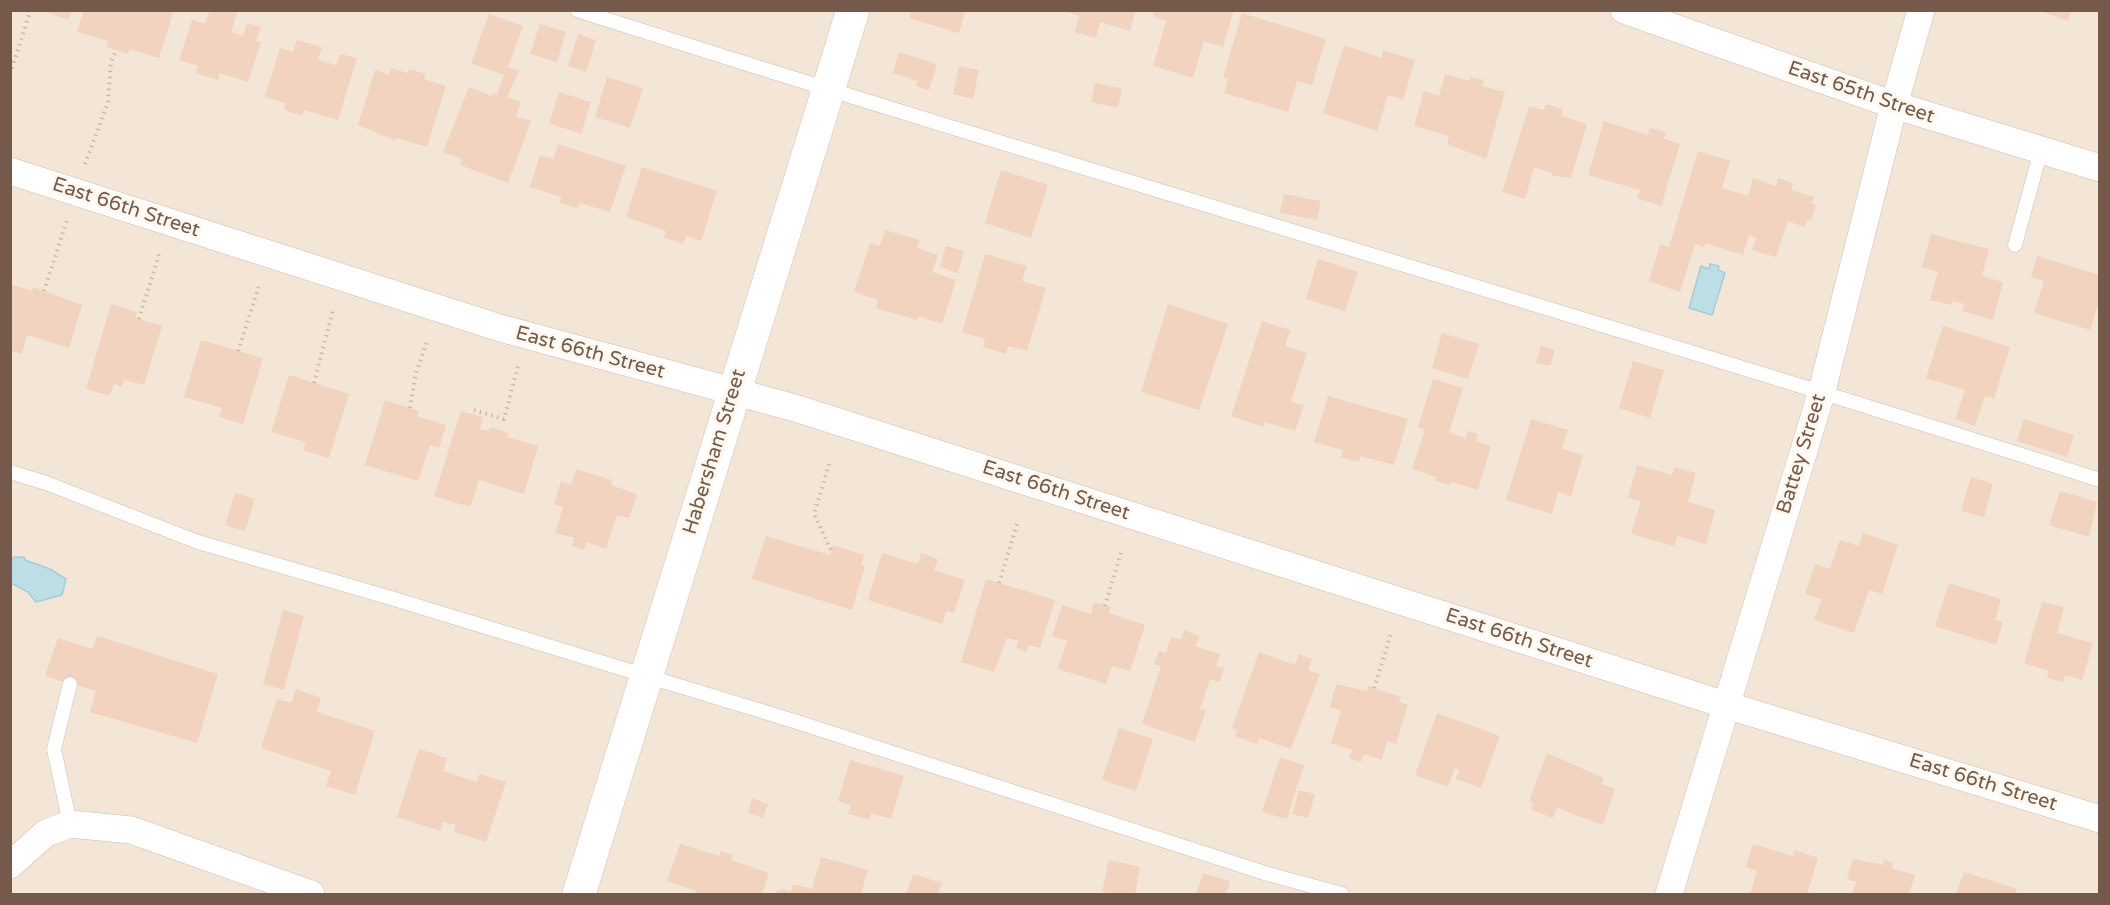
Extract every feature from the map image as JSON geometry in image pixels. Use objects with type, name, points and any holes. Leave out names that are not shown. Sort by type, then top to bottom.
[{"type":"street","name":"Habersham Street","points":[[579,894],[852,10]]},
{"type":"street","name":"East 65th Street","points":[[1624,10],[1894,105],[2100,168]]},
{"type":"street","name":"Battey Street","points":[[1669,894],[1821,391],[1894,105],[1921,10]]},
{"type":"street","name":"East 66th Street","points":[[10,171],[500,328],[818,415],[1726,705],[2100,819]]},
{"type":"street","points":[[10,865],[46,833],[70,824],[131,830],[259,882],[311,894]]},
{"type":"lane","points":[[577,10],[827,91],[1821,391],[2100,480]]},
{"type":"lane","points":[[2014,245],[2041,150]]},
{"type":"lane","points":[[10,472],[46,483],[198,542],[647,676],[1268,874],[1342,894]]},
{"type":"lane","points":[[70,684],[54,749],[70,824]]},
{"type":"path","points":[[10,74],[30,12]]},
{"type":"path","points":[[44,291],[75,192],[108,102],[111,62],[116,50]]},
{"type":"path","points":[[139,319],[168,222]]},
{"type":"path","points":[[238,351],[269,254]]},
{"type":"path","points":[[314,383],[333,310]]},
{"type":"path","points":[[410,408],[416,373],[428,339]]},
{"type":"path","points":[[474,410],[504,419],[518,366]]},
{"type":"path","points":[[829,464],[814,514],[831,550]]},
{"type":"path","points":[[999,583],[1018,521]]},
{"type":"path","points":[[1105,606],[1121,553]]},
{"type":"path","points":[[1374,688],[1402,602]]},
{"type":"shaded area","points":[[11,11],[2099,11],[2099,894],[11,894]]},
{"type":"water","points":[[1710,264],[1719,266],[1718,270],[1725,273],[1712,315],[1689,308],[1701,266],[1709,269]]},
{"type":"water","points":[[14,557],[24,557],[25,560],[50,569],[66,579],[62,595],[36,602],[28,592],[11,583],[11,560]]},
{"type":"building","points":[[41,10],[72,10],[68,20]]},
{"type":"building","points":[[84,10],[174,10],[159,58],[130,49],[128,54],[106,47],[108,41],[77,32]]},
{"type":"building","points":[[210,10],[238,10],[231,32],[243,36],[247,23],[261,27],[256,41],[261,42],[248,82],[220,73],[218,80],[196,73],[198,66],[179,60],[192,20],[205,24]]},
{"type":"building","points":[[912,10],[966,10],[959,33],[909,18]]},
{"type":"building","points":[[1061,10],[1136,10],[1130,31],[1100,22],[1096,38],[1075,32],[1079,16]]},
{"type":"building","points":[[1155,10],[1234,10],[1223,47],[1204,41],[1193,78],[1153,66],[1166,21],[1153,17]]},
{"type":"building","points":[[2037,10],[2071,10],[2068,21]]},
{"type":"building","points":[[1242,13],[1326,39],[1312,85],[1297,81],[1288,112],[1224,93],[1228,79],[1223,78]]},
{"type":"building","points":[[489,14],[523,26],[508,67],[519,71],[507,97],[521,102],[516,116],[531,121],[508,183],[460,165],[462,159],[443,152],[469,87],[492,96],[493,93],[497,94],[504,75],[471,63]]},
{"type":"building","points":[[540,24],[566,32],[557,62],[530,54]]},
{"type":"building","points":[[578,34],[596,40],[586,72],[568,66]]},
{"type":"building","points":[[297,40],[322,47],[318,60],[336,65],[340,54],[357,58],[338,120],[304,110],[302,116],[284,110],[286,103],[265,97],[280,48],[293,52]]},
{"type":"building","points":[[1344,45],[1382,58],[1383,50],[1415,60],[1403,100],[1388,95],[1377,131],[1323,113]]},
{"type":"building","points":[[899,52],[937,64],[929,90],[916,86],[918,81],[893,73]]},
{"type":"building","points":[[959,66],[979,70],[973,99],[953,94]]},
{"type":"building","points":[[391,68],[408,73],[409,69],[426,74],[424,79],[446,86],[427,147],[397,138],[396,141],[358,125],[375,70],[389,75]]},
{"type":"building","points":[[1445,74],[1469,81],[1471,77],[1484,80],[1482,86],[1505,92],[1486,159],[1447,144],[1449,136],[1414,126],[1424,91],[1439,96]]},
{"type":"building","points":[[607,77],[643,88],[630,128],[595,117]]},
{"type":"building","points":[[1095,83],[1122,89],[1118,108],[1091,102]]},
{"type":"building","points":[[559,92],[591,102],[581,134],[549,123]]},
{"type":"building","points":[[1546,104],[1563,109],[1561,116],[1587,124],[1571,178],[1551,175],[1552,173],[1534,167],[1525,199],[1502,192],[1529,106],[1544,110]]},
{"type":"building","points":[[1604,121],[1648,135],[1650,128],[1666,132],[1664,139],[1680,144],[1661,206],[1637,198],[1640,190],[1588,175]]},
{"type":"building","points":[[558,144],[626,166],[610,212],[580,203],[578,208],[560,203],[561,197],[530,187],[540,155],[554,159]]},
{"type":"building","points":[[1698,151],[1730,161],[1722,188],[1748,196],[1753,178],[1776,186],[1778,178],[1793,183],[1791,190],[1814,197],[1812,204],[1816,205],[1811,221],[1807,220],[1804,227],[1788,221],[1776,257],[1752,250],[1756,238],[1749,235],[1743,255],[1705,243],[1704,247],[1695,244],[1680,292],[1649,281],[1660,244],[1669,247]]},
{"type":"building","points":[[642,167],[717,191],[701,241],[686,236],[683,244],[664,238],[666,231],[626,217]]},
{"type":"building","points":[[1001,170],[1048,185],[1031,238],[985,223]]},
{"type":"building","points":[[1284,194],[1321,201],[1317,220],[1280,213]]},
{"type":"building","points":[[885,230],[920,240],[917,248],[938,255],[932,272],[956,280],[942,324],[919,316],[917,320],[876,308],[878,300],[854,292],[870,243],[880,246]]},
{"type":"building","points":[[1931,234],[1989,249],[1982,276],[2003,282],[1993,320],[1962,311],[1964,304],[1953,301],[1951,305],[1930,300],[1938,272],[1922,267]]},
{"type":"building","points":[[946,246],[964,251],[958,273],[940,267]]},
{"type":"building","points":[[985,254],[1027,266],[1022,281],[1046,288],[1027,351],[1008,346],[1006,354],[983,347],[985,339],[962,332]]},
{"type":"building","points":[[2037,256],[2100,275],[2100,299],[2090,330],[2034,313],[2044,281],[2031,277]]},
{"type":"building","points":[[1318,259],[1358,272],[1345,311],[1306,299]]},
{"type":"building","points":[[10,284],[32,291],[33,287],[82,305],[69,348],[27,335],[22,354],[10,350]]},
{"type":"building","points":[[111,304],[137,312],[136,318],[162,326],[144,385],[124,380],[122,387],[114,384],[110,396],[86,389]]},
{"type":"building","points":[[1168,304],[1228,324],[1199,410],[1141,392]]},
{"type":"building","points":[[1262,321],[1290,330],[1285,346],[1307,353],[1291,402],[1304,405],[1295,431],[1265,422],[1263,427],[1231,416]]},
{"type":"building","points":[[1943,326],[2010,347],[1994,399],[1985,396],[1975,426],[1955,419],[1965,390],[1926,378]]},
{"type":"building","points":[[1442,333],[1479,344],[1468,379],[1432,368]]},
{"type":"building","points":[[201,340],[263,358],[243,424],[219,417],[222,408],[184,397]]},
{"type":"building","points":[[1541,346],[1555,350],[1550,366],[1536,363]]},
{"type":"building","points":[[1633,361],[1664,370],[1650,418],[1619,408]]},
{"type":"building","points":[[289,375],[349,394],[329,458],[303,450],[306,442],[271,432]]},
{"type":"building","points":[[1433,379],[1463,388],[1449,433],[1465,438],[1468,431],[1478,434],[1476,441],[1491,446],[1478,490],[1451,482],[1450,485],[1435,481],[1436,477],[1412,469],[1425,430],[1418,427]]},
{"type":"building","points":[[1328,396],[1408,419],[1394,465],[1361,456],[1359,462],[1341,457],[1343,450],[1314,442]]},
{"type":"building","points":[[385,400],[419,411],[417,416],[446,425],[439,448],[430,445],[418,481],[365,465]]},
{"type":"building","points":[[461,411],[483,417],[480,429],[489,431],[490,427],[509,433],[507,437],[538,446],[524,494],[479,480],[470,507],[434,496]]},
{"type":"building","points":[[1531,419],[1568,430],[1562,449],[1583,455],[1571,496],[1558,492],[1552,514],[1506,500]]},
{"type":"building","points":[[2024,419],[2074,435],[2067,457],[2017,441]]},
{"type":"building","points":[[1637,465],[1672,475],[1674,467],[1696,473],[1688,502],[1715,510],[1706,544],[1677,536],[1674,546],[1631,534],[1641,501],[1628,498]]},
{"type":"building","points":[[576,469],[612,480],[611,485],[637,494],[629,518],[617,515],[606,549],[587,542],[584,550],[572,546],[574,538],[555,533],[563,507],[554,504],[561,481],[571,485]]},
{"type":"building","points":[[1971,477],[1993,484],[1984,517],[1961,511]]},
{"type":"building","points":[[2060,491],[2097,502],[2089,537],[2049,525]]},
{"type":"building","points":[[235,493],[255,499],[245,531],[225,525]]},
{"type":"building","points":[[1863,533],[1898,545],[1882,594],[1869,590],[1854,633],[1814,620],[1822,599],[1805,594],[1815,564],[1830,569],[1840,540],[1859,546]]},
{"type":"building","points":[[766,536],[830,555],[833,545],[864,555],[861,565],[865,566],[852,610],[752,579]]},
{"type":"building","points":[[882,553],[918,564],[921,553],[938,559],[934,570],[965,580],[954,613],[946,611],[942,624],[868,600]]},
{"type":"building","points":[[986,579],[1055,600],[1040,648],[1029,645],[1026,652],[1016,648],[1018,641],[1007,638],[994,672],[961,662]]},
{"type":"building","points":[[1949,583],[2001,599],[1995,620],[2003,622],[1996,645],[1935,626]]},
{"type":"building","points":[[1094,602],[1111,607],[1109,613],[1145,625],[1130,671],[1112,666],[1106,684],[1058,669],[1067,641],[1052,636],[1062,605],[1091,614]]},
{"type":"building","points":[[2042,602],[2064,607],[2057,633],[2093,643],[2082,680],[2065,675],[2063,682],[2047,678],[2049,671],[2024,663]]},
{"type":"building","points":[[283,610],[304,616],[284,690],[263,684]]},
{"type":"building","points":[[1184,630],[1199,636],[1195,646],[1220,654],[1216,666],[1224,668],[1220,682],[1210,679],[1200,709],[1206,710],[1195,742],[1142,724],[1161,666],[1154,664],[1159,651],[1166,653],[1171,637],[1181,640]]},
{"type":"building","points":[[97,636],[218,674],[197,743],[90,712],[96,691],[45,676],[58,638],[93,649]]},
{"type":"building","points":[[1259,652],[1295,665],[1299,654],[1312,659],[1308,670],[1320,674],[1291,749],[1259,738],[1257,744],[1235,736],[1237,730],[1232,728]]},
{"type":"building","points":[[1336,684],[1367,691],[1368,686],[1401,697],[1399,702],[1408,705],[1396,744],[1387,741],[1382,760],[1364,754],[1361,762],[1349,758],[1352,750],[1331,743],[1341,711],[1330,707]]},
{"type":"building","points":[[296,689],[321,698],[317,712],[375,731],[355,795],[326,786],[331,771],[261,748],[277,699],[291,703]]},
{"type":"building","points":[[1437,713],[1500,736],[1481,788],[1456,779],[1459,770],[1455,768],[1448,787],[1415,775]]},
{"type":"building","points":[[1119,728],[1153,739],[1136,791],[1102,780]]},
{"type":"building","points":[[419,749],[447,758],[443,771],[477,782],[479,774],[506,782],[486,842],[454,832],[456,825],[443,822],[441,831],[397,817]]},
{"type":"building","points":[[1547,753],[1604,778],[1602,784],[1615,789],[1603,825],[1557,808],[1553,818],[1531,810],[1533,802],[1529,801]]},
{"type":"building","points":[[1280,757],[1304,765],[1287,819],[1262,812]]},
{"type":"building","points":[[850,760],[904,776],[891,819],[871,813],[870,820],[848,814],[851,805],[838,801]]},
{"type":"building","points":[[1299,790],[1315,794],[1308,818],[1292,814]]},
{"type":"building","points":[[752,798],[768,804],[763,818],[748,813]]},
{"type":"building","points":[[680,844],[719,856],[721,851],[733,855],[731,860],[769,873],[762,894],[695,894],[696,891],[667,881]]},
{"type":"building","points":[[1753,844],[1793,856],[1795,850],[1818,858],[1807,894],[1750,894],[1757,871],[1746,867]]},
{"type":"building","points":[[821,857],[868,870],[861,894],[776,894],[777,890],[782,889],[791,892],[793,884],[812,889]]},
{"type":"building","points":[[1853,859],[1883,865],[1884,860],[1894,863],[1892,868],[1915,875],[1909,894],[1852,894],[1856,882],[1847,879]]},
{"type":"building","points":[[1109,860],[1140,867],[1135,894],[1102,892]]},
{"type":"building","points":[[1964,872],[2017,889],[2015,894],[1956,894]]},
{"type":"building","points":[[1203,873],[1230,881],[1226,894],[1196,894]]},
{"type":"building","points":[[913,874],[942,883],[938,894],[906,894]]}]
